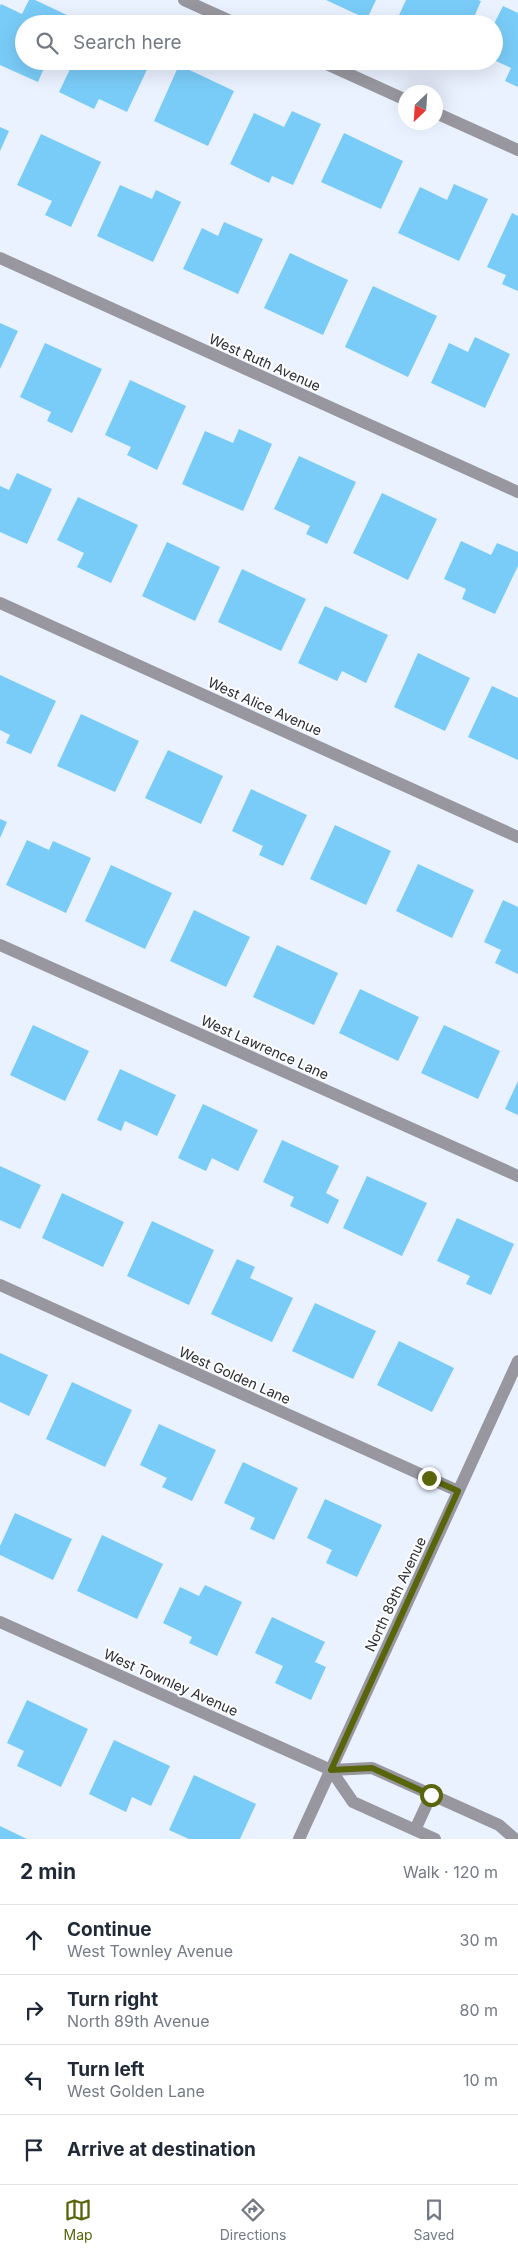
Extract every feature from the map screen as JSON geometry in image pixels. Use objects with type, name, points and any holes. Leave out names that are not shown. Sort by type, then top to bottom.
[{"type":"street","points":[[184,0],[216,15]]},
{"type":"street","points":[[340,70],[398,96]]},
{"type":"street","points":[[443,116],[518,150]]},
{"type":"street","name":"West Ruth Avenue","points":[[0,258],[518,492]]},
{"type":"street","name":"West Alice Avenue","points":[[0,603],[518,837]]},
{"type":"street","name":"West Lawrence Lane","points":[[0,945],[518,1176]]},
{"type":"street","name":"West Golden Lane","points":[[0,1285],[458,1491]]},
{"type":"street","name":"North 89th Avenue","points":[[299,1839],[518,1361]]},
{"type":"street","name":"West Townley Avenue","points":[[0,1622],[331,1770],[372,1768],[499,1825],[515,1839]]},
{"type":"street","points":[[331,1770],[353,1802],[435,1839]]},
{"type":"street","points":[[415,1830],[431,1795]]},
{"type":"building","points":[[29,0],[35,0],[67,15],[15,15],[15,70],[43,70],[38,82],[0,65],[0,6],[1,4],[22,14]]},
{"type":"building","points":[[326,0],[376,0],[369,15],[358,15]]},
{"type":"building","points":[[406,0],[481,1],[475,15],[399,15]]},
{"type":"building","points":[[503,6],[518,13],[518,87],[505,81],[511,68],[503,64],[503,15],[498,15]]},
{"type":"building","points":[[70,70],[147,70],[127,112],[99,99],[94,109],[59,92]]},
{"type":"building","points":[[177,70],[190,70],[234,91],[208,146],[154,121]]},
{"type":"building","points":[[292,111],[321,124],[293,185],[272,176],[269,183],[230,164],[254,113],[284,127]]},
{"type":"building","points":[[0,127],[9,131],[0,151]]},
{"type":"building","points":[[344,133],[403,161],[381,209],[321,182]]},
{"type":"building","points":[[41,134],[101,162],[71,227],[45,215],[52,201],[17,185]]},
{"type":"building","points":[[454,184],[488,199],[459,261],[398,233],[420,187],[447,200]]},
{"type":"building","points":[[120,185],[152,199],[156,190],[181,202],[153,262],[97,236]]},
{"type":"building","points":[[512,213],[518,216],[518,291],[502,284],[506,275],[487,267]]},
{"type":"building","points":[[224,222],[263,239],[238,294],[183,269],[202,228],[218,236]]},
{"type":"building","points":[[290,253],[348,280],[323,335],[264,308]]},
{"type":"building","points":[[373,286],[437,316],[408,377],[345,347]]},
{"type":"building","points":[[0,323],[18,331],[0,369]]},
{"type":"building","points":[[475,337],[510,354],[485,408],[431,383],[449,343],[468,352]]},
{"type":"building","points":[[45,343],[102,369],[72,433],[47,421],[51,412],[20,397]]},
{"type":"building","points":[[130,380],[186,406],[157,470],[127,455],[131,447],[105,435]]},
{"type":"building","points":[[239,429],[272,444],[243,511],[182,484],[205,431],[233,443]]},
{"type":"building","points":[[299,456],[356,482],[327,544],[306,534],[310,526],[274,509]]},
{"type":"building","points":[[17,473],[52,489],[27,544],[0,532],[0,486],[9,490]]},
{"type":"building","points":[[382,493],[437,519],[408,580],[353,553]]},
{"type":"building","points":[[78,497],[138,525],[111,583],[77,567],[84,553],[57,540]]},
{"type":"building","points":[[461,541],[491,555],[497,543],[518,552],[518,566],[495,614],[462,599],[466,589],[444,579]]},
{"type":"building","points":[[167,542],[220,567],[195,621],[142,596]]},
{"type":"building","points":[[242,569],[306,599],[281,651],[218,622]]},
{"type":"building","points":[[325,606],[388,635],[366,683],[342,671],[337,681],[298,663]]},
{"type":"building","points":[[418,653],[470,678],[445,731],[394,707]]},
{"type":"building","points":[[0,675],[56,701],[31,754],[6,743],[10,735],[0,730]]},
{"type":"building","points":[[492,686],[518,698],[518,760],[468,737]]},
{"type":"building","points":[[81,714],[139,741],[115,792],[57,766]]},
{"type":"building","points":[[168,750],[223,776],[201,824],[145,798]]},
{"type":"building","points":[[251,789],[307,815],[283,866],[259,855],[263,846],[232,831]]},
{"type":"building","points":[[0,819],[7,822],[0,838]]},
{"type":"building","points":[[335,825],[391,851],[366,905],[310,879]]},
{"type":"building","points":[[27,840],[49,850],[53,841],[91,858],[66,913],[6,885]]},
{"type":"building","points":[[418,864],[474,890],[452,938],[396,911]]},
{"type":"building","points":[[111,865],[172,893],[145,949],[85,921]]},
{"type":"building","points":[[503,900],[518,907],[518,974],[495,963],[501,950],[484,942]]},
{"type":"building","points":[[194,910],[250,937],[226,987],[170,961]]},
{"type":"building","points":[[277,945],[338,973],[314,1025],[253,997]]},
{"type":"building","points":[[360,989],[419,1017],[398,1061],[339,1033]]},
{"type":"building","points":[[33,1025],[89,1051],[65,1101],[10,1075]]},
{"type":"building","points":[[444,1025],[500,1051],[478,1099],[421,1073]]},
{"type":"building","points":[[120,1069],[176,1095],[157,1136],[125,1121],[121,1131],[97,1120]]},
{"type":"building","points":[[518,1081],[518,1115],[505,1109]]},
{"type":"building","points":[[203,1104],[258,1130],[238,1171],[212,1158],[206,1171],[178,1158]]},
{"type":"building","points":[[282,1140],[339,1166],[326,1193],[339,1200],[328,1224],[290,1206],[294,1197],[263,1182]]},
{"type":"building","points":[[0,1166],[41,1185],[20,1229],[0,1220]]},
{"type":"building","points":[[367,1176],[427,1203],[402,1256],[343,1228]]},
{"type":"building","points":[[62,1193],[124,1222],[103,1267],[42,1238]]},
{"type":"building","points":[[457,1218],[514,1244],[491,1295],[466,1284],[470,1276],[437,1261]]},
{"type":"building","points":[[152,1221],[214,1250],[189,1305],[127,1276]]},
{"type":"building","points":[[237,1259],[255,1267],[250,1278],[293,1298],[272,1342],[211,1314]]},
{"type":"building","points":[[315,1303],[376,1331],[353,1379],[292,1351]]},
{"type":"building","points":[[399,1341],[454,1368],[432,1412],[377,1385]]},
{"type":"building","points":[[0,1353],[48,1375],[29,1416],[0,1402]]},
{"type":"building","points":[[72,1382],[132,1410],[105,1467],[46,1439]]},
{"type":"building","points":[[159,1424],[216,1450],[192,1501],[162,1487],[167,1478],[140,1465]]},
{"type":"building","points":[[243,1462],[298,1488],[274,1540],[250,1529],[255,1518],[224,1503]]},
{"type":"building","points":[[325,1499],[382,1525],[357,1577],[326,1563],[332,1550],[307,1538]]},
{"type":"building","points":[[15,1513],[72,1539],[53,1580],[0,1555],[0,1546]]},
{"type":"building","points":[[102,1535],[163,1564],[137,1619],[77,1591]]},
{"type":"building","points":[[205,1585],[242,1602],[217,1656],[189,1643],[192,1637],[163,1623],[180,1587],[199,1596]]},
{"type":"building","points":[[272,1617],[325,1642],[315,1662],[326,1667],[311,1700],[275,1683],[283,1666],[255,1653]]},
{"type":"building","points":[[27,1700],[88,1729],[61,1787],[17,1766],[24,1751],[7,1743]]},
{"type":"building","points":[[114,1740],[170,1766],[151,1806],[132,1797],[126,1812],[89,1794]]},
{"type":"building","points":[[194,1775],[256,1804],[240,1839],[189,1839],[169,1830]]},
{"type":"building","points":[[0,1826],[27,1839],[0,1839]]},
{"type":"route","points":[[429,1478],[458,1491],[331,1770],[372,1768],[431,1795]]}]
